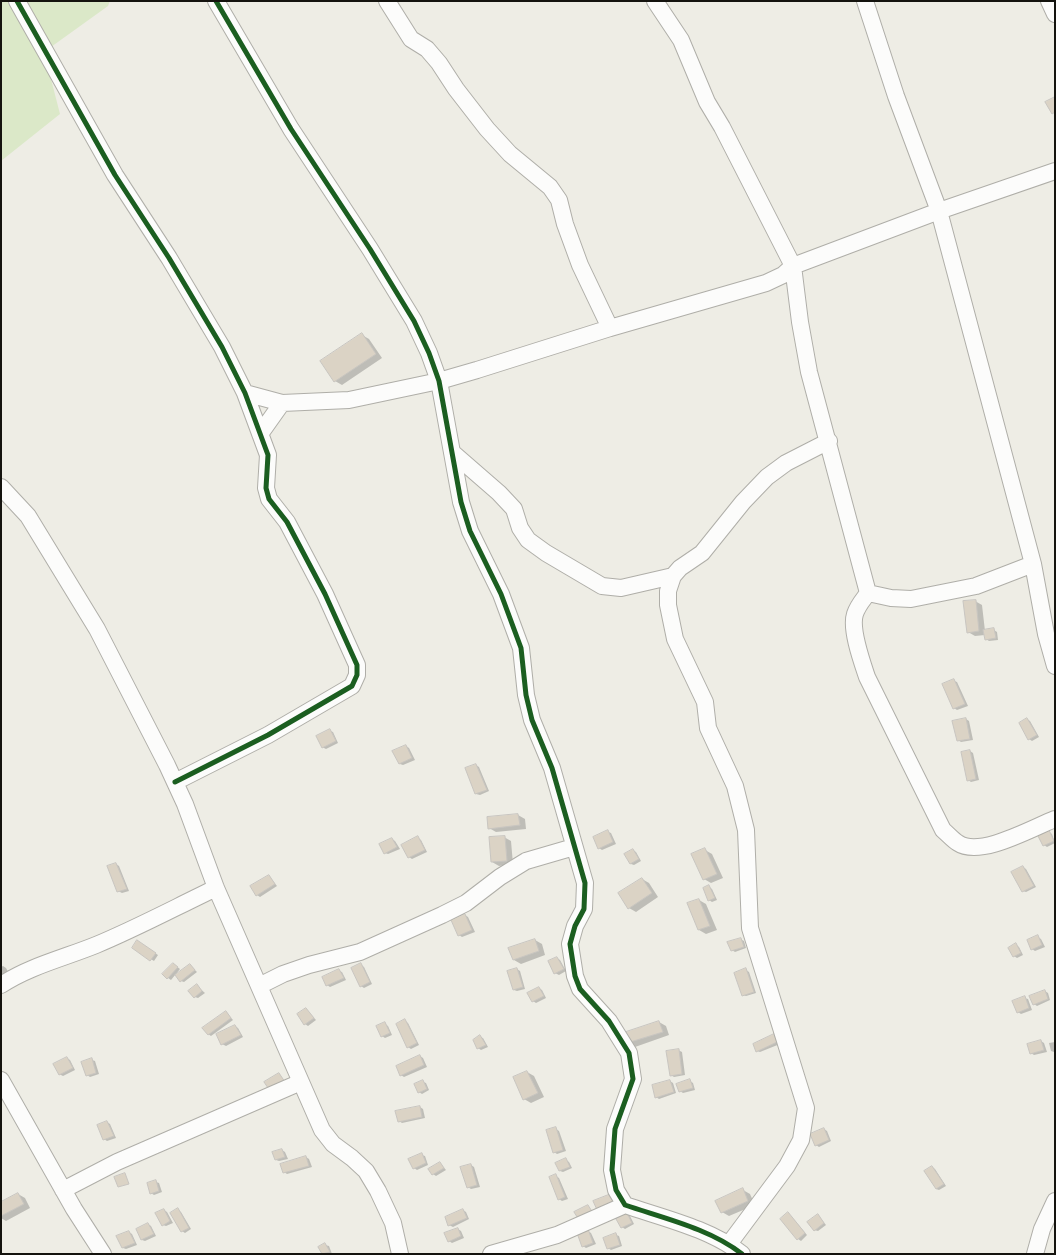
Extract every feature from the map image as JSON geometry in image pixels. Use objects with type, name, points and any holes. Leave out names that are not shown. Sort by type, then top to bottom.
[{"type":"street","points":[[17,1],[115,175],[169,258],[222,347],[245,393],[268,455],[266,488],[269,499],[287,522],[325,594],[357,666],[357,675],[352,686],[268,735],[175,782]]},
{"type":"street","points":[[216,1],[291,129],[370,249],[414,321],[429,353],[439,381],[461,502],[470,531],[501,594],[520,648],[526,695],[532,720],[552,768],[585,883],[584,910],[575,926],[570,944],[575,976],[580,988],[609,1021],[629,1053],[633,1079],[615,1129],[612,1170],[616,1190],[625,1205],[698,1230],[736,1249],[801,1140],[806,1108],[750,928],[746,830],[735,786],[708,728],[705,702],[675,638],[668,605],[668,591],[673,576],[680,568],[702,553],[743,502],[767,477],[786,463],[829,441]]},
{"type":"street","points":[[387,1],[411,39],[427,49],[439,62],[460,94],[487,129],[510,154],[550,187],[559,200],[565,224],[580,265],[610,328]]},
{"type":"street","points":[[655,1],[681,40],[707,102],[722,127],[793,266],[809,372],[829,441],[868,593]]},
{"type":"street","points":[[865,1],[896,96],[939,211],[1033,564],[1046,634],[1055,666]]},
{"type":"street","points":[[1049,1],[1055,14]]},
{"type":"street","points":[[245,393],[282,403],[350,400],[439,381],[610,328],[766,283],[783,275],[793,266],[939,211],[1055,171]]},
{"type":"street","points":[[260,434],[282,403]]},
{"type":"street","points":[[452,453],[499,493],[514,509],[520,528],[528,540],[546,553],[602,586],[621,588],[673,576]]},
{"type":"street","points":[[1,487],[28,516],[97,629],[185,804],[216,888],[322,1130],[333,1144],[366,1171],[393,1223],[400,1254]]},
{"type":"street","points":[[868,593],[891,598],[910,599],[976,586],[1033,564]]},
{"type":"street","points":[[868,593],[859,604],[854,616],[855,630],[867,677],[943,830],[959,844],[978,848],[994,844],[1055,820]]},
{"type":"street","points":[[259,986],[283,974],[309,965],[360,952],[442,915],[466,902],[526,861],[574,847]]},
{"type":"street","points":[[1,985],[17,975],[122,934],[216,888]]},
{"type":"street","points":[[1,1080],[63,1190],[103,1254]]},
{"type":"street","points":[[63,1190],[116,1162],[301,1082]]},
{"type":"street","points":[[1035,1254],[1042,1229],[1055,1200]]},
{"type":"street","points":[[491,1254],[557,1235],[625,1205]]},
{"type":"green space","points":[[1,1],[110,1],[108,6],[44,52],[60,114],[1,161]]},
{"type":"building","points":[[1055,97],[1055,112],[1052,114],[1045,102]]},
{"type":"building","points":[[362,333],[376,354],[334,382],[320,361]]},
{"type":"building","points":[[976,600],[979,631],[967,633],[963,601]]},
{"type":"building","points":[[994,628],[996,638],[985,640],[983,630]]},
{"type":"building","points":[[954,679],[965,704],[953,709],[942,684]]},
{"type":"building","points":[[966,718],[970,739],[957,741],[952,721]]},
{"type":"building","points":[[1027,718],[1037,735],[1028,740],[1019,723]]},
{"type":"building","points":[[330,729],[336,741],[322,748],[316,736]]},
{"type":"building","points":[[406,745],[412,758],[399,764],[392,751]]},
{"type":"building","points":[[970,750],[976,779],[967,781],[961,752]]},
{"type":"building","points":[[476,764],[487,790],[475,794],[465,768]]},
{"type":"building","points":[[518,814],[520,825],[488,829],[487,817]]},
{"type":"building","points":[[608,830],[613,842],[598,849],[593,837]]},
{"type":"building","points":[[1049,830],[1054,841],[1043,846],[1038,836]]},
{"type":"building","points":[[418,836],[425,850],[408,858],[401,845]]},
{"type":"building","points":[[505,836],[507,861],[491,862],[489,837]]},
{"type":"building","points":[[392,838],[397,847],[384,854],[379,844]]},
{"type":"building","points":[[705,848],[717,874],[703,880],[691,854]]},
{"type":"building","points":[[633,849],[639,859],[630,864],[624,854]]},
{"type":"building","points":[[116,863],[127,889],[117,892],[107,866]]},
{"type":"building","points":[[1023,866],[1034,886],[1022,892],[1011,872]]},
{"type":"building","points":[[269,875],[275,884],[256,896],[250,886]]},
{"type":"building","points":[[642,878],[652,893],[628,909],[618,893]]},
{"type":"building","points":[[709,885],[715,898],[708,901],[703,888]]},
{"type":"building","points":[[699,899],[710,926],[698,930],[687,903]]},
{"type":"building","points":[[465,914],[472,930],[458,936],[451,920]]},
{"type":"building","points":[[1038,935],[1042,945],[1031,950],[1027,940]]},
{"type":"building","points":[[741,938],[744,947],[731,951],[727,942]]},
{"type":"building","points":[[535,939],[539,951],[513,960],[508,948]]},
{"type":"building","points":[[137,940],[156,953],[150,961],[132,948]]},
{"type":"building","points":[[1016,943],[1021,953],[1013,957],[1008,948]]},
{"type":"building","points":[[557,957],[564,969],[554,974],[548,961]]},
{"type":"building","points":[[173,963],[178,967],[167,979],[162,974]]},
{"type":"building","points":[[361,963],[370,982],[360,987],[351,968]]},
{"type":"building","points":[[190,964],[195,970],[180,982],[175,975]]},
{"type":"building","points":[[517,968],[523,987],[513,990],[507,971]]},
{"type":"building","points":[[746,968],[754,992],[742,996],[734,973]]},
{"type":"building","points":[[339,969],[344,978],[326,986],[322,977]]},
{"type":"building","points":[[197,984],[202,991],[194,998],[188,991]]},
{"type":"building","points":[[539,987],[544,996],[532,1002],[527,993]]},
{"type":"building","points":[[1045,990],[1048,999],[1033,1005],[1029,996]]},
{"type":"building","points":[[1025,996],[1029,1008],[1017,1013],[1012,1001]]},
{"type":"building","points":[[306,1008],[314,1018],[304,1025],[297,1014]]},
{"type":"building","points":[[226,1011],[231,1018],[208,1035],[202,1028]]},
{"type":"building","points":[[405,1019],[417,1043],[407,1048],[396,1024]]},
{"type":"building","points":[[659,1021],[663,1032],[627,1043],[623,1033]]},
{"type":"building","points":[[385,1022],[390,1033],[381,1037],[376,1026]]},
{"type":"building","points":[[235,1025],[241,1035],[221,1045],[216,1034]]},
{"type":"building","points":[[774,1034],[777,1042],[756,1052],[753,1044]]},
{"type":"building","points":[[480,1035],[486,1045],[477,1049],[473,1040]]},
{"type":"building","points":[[1041,1040],[1044,1050],[1030,1054],[1027,1044]]},
{"type":"building","points":[[679,1049],[682,1074],[670,1076],[666,1051]]},
{"type":"building","points":[[420,1055],[424,1065],[400,1076],[396,1066]]},
{"type":"building","points":[[67,1057],[73,1068],[59,1075],[53,1064]]},
{"type":"building","points":[[92,1058],[96,1073],[86,1076],[81,1062]]},
{"type":"building","points":[[527,1071],[538,1093],[523,1100],[513,1077]]},
{"type":"building","points":[[279,1073],[285,1082],[270,1091],[264,1082]]},
{"type":"building","points":[[690,1079],[693,1088],[679,1092],[676,1084]]},
{"type":"building","points":[[423,1080],[427,1089],[418,1093],[414,1084]]},
{"type":"building","points":[[670,1080],[674,1092],[655,1098],[652,1085]]},
{"type":"building","points":[[420,1106],[422,1117],[398,1122],[395,1111]]},
{"type":"building","points":[[107,1121],[114,1136],[103,1140],[97,1125]]},
{"type":"building","points":[[556,1127],[563,1150],[553,1153],[546,1130]]},
{"type":"building","points":[[824,1128],[829,1140],[815,1146],[810,1134]]},
{"type":"building","points":[[282,1149],[285,1157],[275,1160],[272,1152]]},
{"type":"building","points":[[422,1153],[426,1163],[413,1169],[408,1159]]},
{"type":"building","points":[[306,1156],[309,1166],[283,1173],[280,1164]]},
{"type":"building","points":[[566,1158],[570,1167],[559,1171],[555,1163]]},
{"type":"building","points":[[440,1162],[444,1168],[432,1175],[428,1169]]},
{"type":"building","points":[[471,1164],[477,1185],[467,1188],[460,1167]]},
{"type":"building","points":[[932,1166],[944,1184],[936,1189],[924,1171]]},
{"type":"building","points":[[125,1173],[129,1184],[118,1187],[114,1177]]},
{"type":"building","points":[[556,1174],[565,1197],[558,1200],[549,1177]]},
{"type":"building","points":[[156,1180],[159,1191],[150,1194],[147,1183]]},
{"type":"building","points":[[743,1188],[748,1201],[721,1213],[715,1201]]},
{"type":"building","points":[[18,1193],[24,1204],[1,1216],[1,1202]]},
{"type":"building","points":[[611,1194],[616,1204],[598,1212],[593,1201]]},
{"type":"building","points":[[588,1205],[593,1213],[579,1220],[574,1212]]},
{"type":"building","points":[[178,1208],[189,1228],[181,1232],[170,1213]]},
{"type":"building","points":[[164,1209],[170,1221],[162,1226],[155,1213]]},
{"type":"building","points":[[463,1209],[467,1218],[448,1226],[445,1217]]},
{"type":"building","points":[[788,1212],[805,1233],[797,1240],[780,1219]]},
{"type":"building","points":[[627,1213],[632,1223],[621,1228],[616,1219]]},
{"type":"building","points":[[818,1214],[824,1223],[814,1231],[807,1222]]},
{"type":"building","points":[[148,1223],[154,1234],[141,1240],[136,1229]]},
{"type":"building","points":[[458,1228],[461,1236],[448,1242],[444,1233]]},
{"type":"building","points":[[588,1229],[593,1243],[582,1247],[577,1233]]},
{"type":"building","points":[[129,1231],[135,1243],[122,1248],[116,1236]]},
{"type":"building","points":[[616,1233],[620,1245],[607,1249],[603,1238]]},
{"type":"building","points":[[325,1243],[330,1252],[322,1254],[318,1247]]},
{"type":"cycle path","points":[[17,1],[115,175],[169,258],[222,347],[245,393],[268,455],[266,488],[269,499],[287,522],[325,594],[357,665],[357,675],[352,686],[268,735],[175,782]]},
{"type":"cycle path","points":[[216,1],[291,129],[370,249],[414,321],[429,353],[439,381],[461,502],[470,531],[501,594],[521,648],[526,695],[532,720],[552,768],[585,883],[584,909],[575,926],[570,944],[575,976],[580,989],[609,1021],[629,1053],[633,1079],[615,1129],[612,1170],[616,1190],[625,1205],[701,1231],[730,1245],[742,1254]]}]
